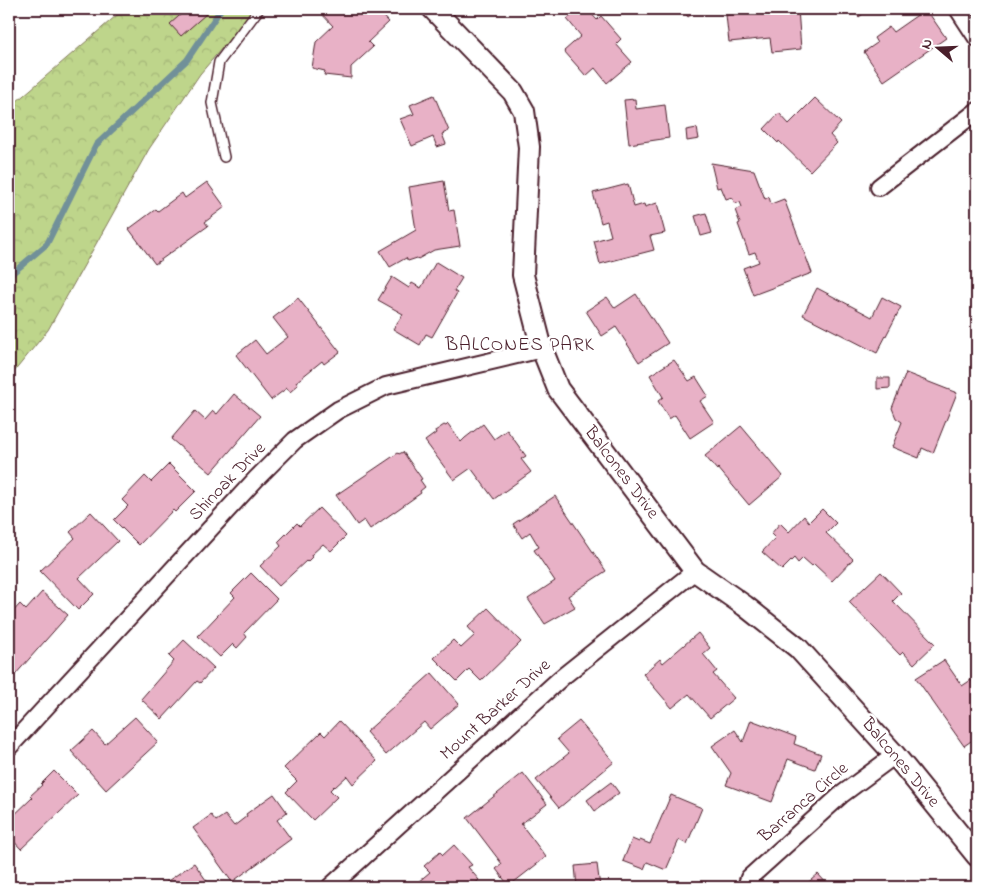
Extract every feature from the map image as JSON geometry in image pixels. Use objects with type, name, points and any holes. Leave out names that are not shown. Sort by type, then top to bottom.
[{"type":"street","name":"Balcones Drive","points":[[433,9],[513,92],[524,111],[529,147],[523,276],[542,348],[558,389],[696,571],[798,648],[895,755],[977,856]]},
{"type":"street","points":[[958,9],[977,38]]},
{"type":"street","points":[[879,187],[977,111]]},
{"type":"street","name":"Shinoak Drive","points":[[9,747],[256,479],[295,440],[338,410],[386,386],[542,348]]},
{"type":"street","name":"Mount Barker Drive","points":[[335,885],[561,678],[696,571]]},
{"type":"street","name":"Barranca Circle","points":[[746,887],[749,878],[841,795],[895,755]]},
{"type":"lane","points":[[224,157],[212,103],[219,62],[259,9]]},
{"type":"green space","points":[[124,9],[255,9],[200,74],[149,149],[48,330],[9,378],[9,108]]},
{"type":"building","points":[[187,9],[201,9],[206,14],[181,36],[170,24]]},
{"type":"building","points":[[322,9],[377,9],[389,22],[368,42],[373,47],[351,67],[351,78],[324,75],[325,71],[312,68],[316,42],[333,26],[319,11]]},
{"type":"building","points":[[580,9],[587,9],[597,20],[601,16],[621,39],[616,44],[632,62],[607,83],[595,68],[586,76],[564,51],[581,36],[567,19]]},
{"type":"building","points":[[682,9],[699,9],[688,17]]},
{"type":"building","points":[[775,9],[798,9],[801,49],[772,52],[770,38],[729,42],[726,15]]},
{"type":"building","points":[[852,9],[869,9],[859,17]]},
{"type":"building","points":[[926,9],[946,38],[884,81],[864,52],[877,43],[874,38],[889,27],[893,32]]},
{"type":"building","points":[[434,95],[449,131],[442,134],[446,144],[437,147],[433,137],[412,146],[400,119],[414,114],[410,105]]},
{"type":"building","points":[[815,98],[841,123],[830,135],[837,143],[810,171],[764,129],[779,113],[789,124]]},
{"type":"building","points":[[635,99],[636,109],[665,105],[669,138],[629,144],[624,100]]},
{"type":"building","points":[[697,128],[699,139],[687,141],[686,130]]},
{"type":"building","points":[[711,163],[754,170],[765,199],[769,197],[771,204],[784,199],[812,273],[753,295],[743,268],[759,262],[755,252],[749,254],[738,224],[740,223],[735,210],[742,207],[740,202],[735,204],[732,197],[726,199],[721,187],[717,188]]},
{"type":"building","points":[[444,181],[449,211],[454,210],[460,246],[434,250],[418,259],[408,261],[406,258],[390,267],[380,251],[416,230],[409,187]]},
{"type":"building","points":[[207,182],[225,207],[205,222],[208,226],[155,264],[129,229],[182,193],[185,198]]},
{"type":"building","points":[[628,184],[634,207],[644,204],[645,207],[657,203],[665,233],[650,236],[654,250],[600,264],[594,241],[611,236],[607,221],[601,223],[593,193]]},
{"type":"building","points":[[706,213],[712,233],[701,236],[695,216]]},
{"type":"building","points":[[436,262],[462,278],[454,291],[457,293],[432,337],[426,334],[420,345],[393,329],[403,314],[378,300],[392,277],[409,288],[412,283],[421,288]]},
{"type":"building","points":[[817,288],[872,317],[882,297],[901,307],[877,353],[803,315]]},
{"type":"building","points":[[636,294],[668,343],[639,362],[616,327],[602,336],[586,311],[607,297],[615,308]]},
{"type":"building","points":[[298,298],[340,352],[324,364],[322,361],[296,382],[298,385],[290,392],[287,388],[271,400],[236,355],[255,340],[266,354],[288,337],[273,318]]},
{"type":"building","points":[[674,360],[689,381],[696,377],[708,396],[700,401],[714,422],[690,438],[675,415],[669,419],[658,401],[663,397],[650,375]]},
{"type":"building","points":[[906,373],[957,393],[933,453],[922,448],[919,458],[892,447],[902,422],[896,418],[892,408]]},
{"type":"building","points":[[877,378],[890,378],[890,388],[877,389]]},
{"type":"building","points":[[234,394],[260,416],[211,473],[171,439],[195,411],[205,420],[213,411],[217,414]]},
{"type":"building","points":[[448,424],[461,442],[483,424],[494,439],[507,430],[526,456],[521,459],[531,472],[494,499],[471,468],[454,480],[425,441],[436,433],[435,431]]},
{"type":"building","points":[[741,426],[783,476],[749,505],[718,468],[717,470],[705,456]]},
{"type":"building","points":[[403,452],[422,479],[420,480],[425,487],[420,491],[421,493],[370,529],[364,520],[357,525],[336,495],[398,453]]},
{"type":"building","points":[[169,464],[196,491],[175,512],[173,510],[139,545],[114,520],[128,506],[122,500],[145,476],[151,482]]},
{"type":"building","points":[[555,496],[606,571],[568,596],[575,607],[545,624],[528,599],[555,581],[534,550],[539,547],[530,532],[522,538],[513,524]]},
{"type":"building","points":[[319,508],[346,536],[331,551],[323,544],[311,555],[312,557],[307,562],[279,586],[260,566],[281,546],[278,542],[297,523],[300,526]]},
{"type":"building","points":[[822,509],[836,523],[826,533],[853,559],[832,581],[814,564],[812,566],[803,558],[798,563],[794,558],[782,570],[762,552],[775,538],[771,534],[780,523],[789,532],[804,516],[809,522]]},
{"type":"building","points":[[91,512],[118,541],[79,578],[94,594],[78,610],[40,571],[75,538],[70,532]]},
{"type":"building","points":[[881,572],[901,593],[893,601],[935,644],[914,664],[903,652],[900,655],[849,602]]},
{"type":"building","points":[[251,573],[277,599],[244,633],[247,637],[237,648],[233,644],[220,657],[198,636],[235,597],[231,593]]},
{"type":"building","points":[[42,592],[68,615],[14,676],[9,671],[9,616],[20,604],[26,610]]},
{"type":"building","points":[[488,608],[521,642],[481,681],[469,669],[457,681],[434,658],[453,640],[461,648],[475,635],[468,627]]},
{"type":"building","points":[[698,633],[710,648],[703,654],[717,671],[713,674],[734,698],[710,718],[689,694],[672,708],[643,674],[660,659],[663,663]]},
{"type":"building","points":[[184,640],[214,668],[200,683],[197,681],[162,719],[141,699],[174,661],[169,656]]},
{"type":"building","points":[[944,660],[962,686],[971,680],[977,690],[977,700],[973,703],[977,710],[977,737],[964,746],[916,678]]},
{"type":"building","points":[[432,673],[459,704],[430,729],[424,722],[386,755],[366,732]]},
{"type":"building","points":[[135,717],[158,742],[106,790],[71,751],[93,731],[105,744]]},
{"type":"building","points":[[751,720],[796,737],[794,744],[821,754],[815,769],[788,759],[772,802],[726,785],[731,773],[712,746],[735,730],[743,742]]},
{"type":"building","points":[[339,721],[377,761],[353,784],[347,776],[334,786],[330,790],[337,797],[313,820],[286,792],[297,781],[284,768],[321,732],[325,736]]},
{"type":"building","points":[[579,721],[614,762],[559,808],[536,780],[569,753],[557,739]]},
{"type":"building","points":[[54,771],[78,795],[21,849],[9,836],[9,820],[32,798],[30,796]]},
{"type":"building","points":[[523,773],[547,804],[521,824],[546,857],[509,886],[496,869],[502,864],[467,818]]},
{"type":"building","points":[[611,782],[619,793],[595,811],[587,800]]},
{"type":"building","points":[[274,794],[287,812],[277,820],[291,839],[232,882],[193,828],[211,815],[216,821],[225,815],[234,826],[247,816],[246,814]]},
{"type":"building","points":[[671,795],[702,808],[687,844],[679,840],[666,870],[647,862],[644,869],[623,861],[632,839],[650,844]]},
{"type":"building","points":[[454,845],[472,865],[468,867],[479,880],[471,887],[412,887],[430,872],[424,866],[440,852],[443,855]]},
{"type":"building","points":[[194,863],[211,887],[159,887]]},
{"type":"building","points":[[597,864],[600,887],[577,887],[575,866]]},
{"type":"building","points":[[818,874],[830,887],[803,887]]},
{"type":"waterway","points":[[9,276],[47,244],[96,145],[187,60],[221,9]]},
{"type":"district","name":"BALCONES PARK","points":[[520,345]]}]
